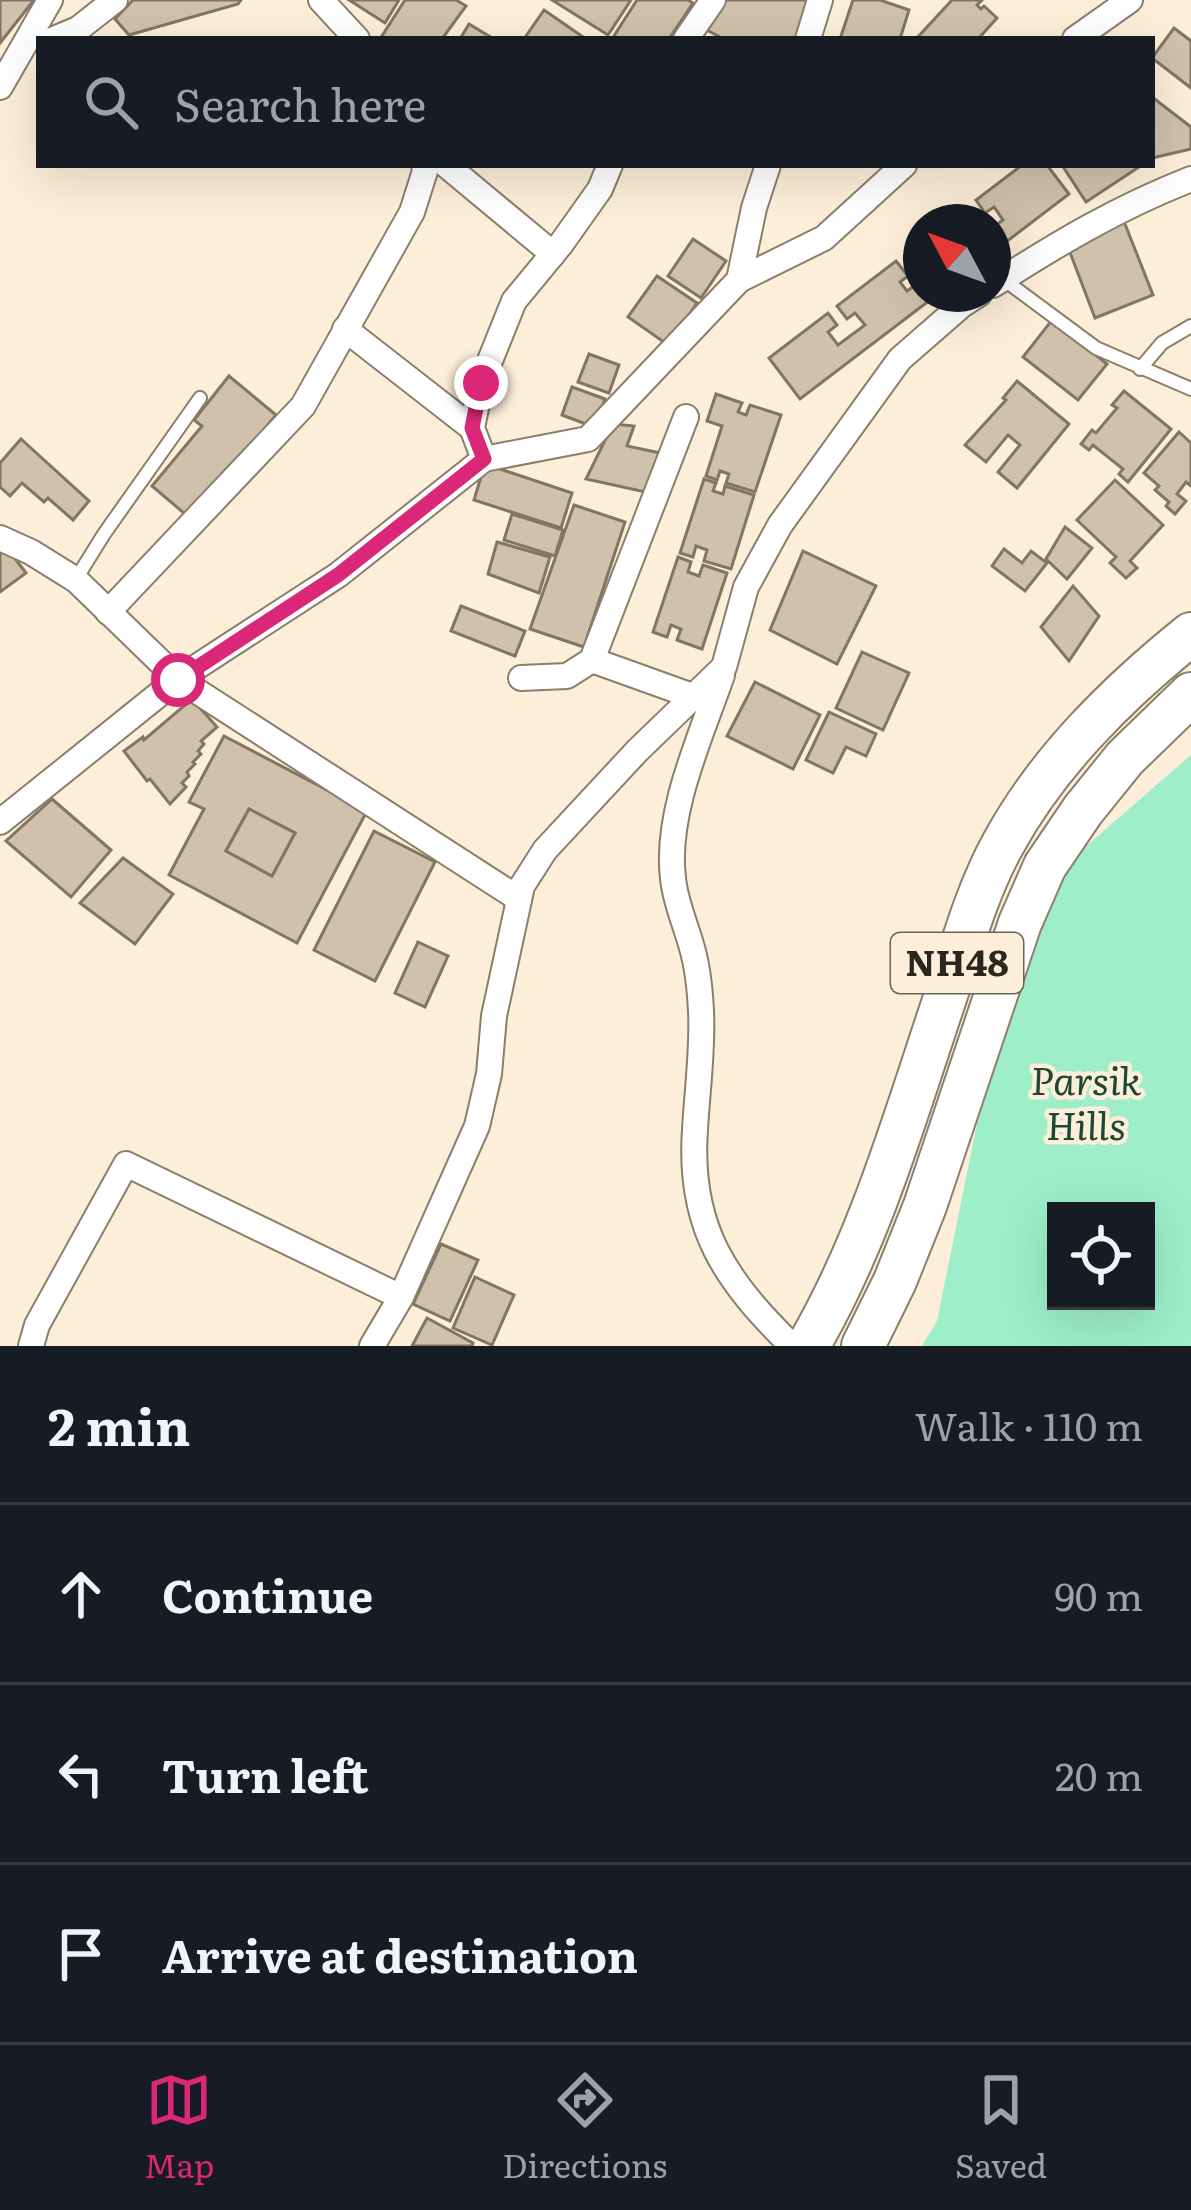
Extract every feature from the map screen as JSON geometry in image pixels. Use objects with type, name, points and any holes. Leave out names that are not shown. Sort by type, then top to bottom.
[{"type":"highway","name":"NH48","points":[[808,1346],[852,1262],[880,1190],[976,906],[1003,844],[1044,782],[1089,727],[1143,672],[1191,634]]},
{"type":"highway","name":"NH48","points":[[863,1346],[926,1207],[1020,923],[1045,866],[1125,758],[1191,694]]},
{"type":"street","points":[[0,87],[30,49],[50,0]]},
{"type":"street","points":[[61,36],[115,0]]},
{"type":"street","points":[[321,0],[354,36]]},
{"type":"street","points":[[688,36],[713,0]]},
{"type":"street","points":[[809,36],[820,0]]},
{"type":"street","points":[[1079,36],[1130,0]]},
{"type":"street","points":[[108,612],[303,406],[412,212],[424,168]]},
{"type":"street","points":[[450,168],[553,254]]},
{"type":"street","points":[[472,428],[481,383],[514,301],[600,189],[609,168]]},
{"type":"street","points":[[739,280],[767,168]]},
{"type":"street","points":[[0,822],[178,680],[338,575],[484,459],[588,439],[739,280],[824,238],[901,168]]},
{"type":"street","points":[[1011,273],[1098,220],[1191,179]]},
{"type":"street","points":[[792,1346],[753,1308],[732,1278],[711,1242],[699,1206],[694,1136],[701,1012],[694,953],[673,878],[673,837],[680,798],[746,587],[780,525],[901,359],[954,312]]},
{"type":"street","points":[[346,329],[472,428],[484,459]]},
{"type":"street","points":[[520,678],[567,676],[592,660],[686,417]]},
{"type":"street","points":[[0,538],[76,580],[178,680],[519,899]]},
{"type":"street","points":[[592,660],[695,698]]},
{"type":"street","points":[[372,1346],[400,1297],[477,1126],[489,1074],[494,1016],[523,886],[545,850],[724,667]]},
{"type":"street","points":[[31,1346],[126,1164],[400,1297]]},
{"type":"lane","points":[[1011,291],[1096,348],[1191,388]]},
{"type":"lane","points":[[1139,368],[1162,343],[1191,326]]},
{"type":"lane","points":[[76,580],[200,398]]},
{"type":"green space","name":"Parsik Hills","points":[[1191,755],[1191,1346],[922,1346],[937,1321],[995,1035],[1061,868]]},
{"type":"building","points":[[0,0],[34,0],[0,43]]},
{"type":"building","points":[[133,0],[241,0],[129,35],[115,19]]},
{"type":"building","points":[[349,0],[399,0],[385,23]]},
{"type":"building","points":[[405,0],[456,0],[466,6],[444,36],[382,36]]},
{"type":"building","points":[[552,0],[631,0],[608,35]]},
{"type":"building","points":[[637,0],[693,3],[671,36],[614,36]]},
{"type":"building","points":[[719,0],[818,0],[800,36],[718,36],[699,26]]},
{"type":"building","points":[[853,0],[880,0],[909,10],[901,36],[841,36]]},
{"type":"building","points":[[952,0],[982,0],[977,5],[997,18],[981,36],[919,36]]},
{"type":"building","points":[[544,10],[582,36],[526,36]]},
{"type":"building","points":[[469,24],[489,36],[462,36]]},
{"type":"building","points":[[1174,28],[1191,41],[1191,88],[1155,60]]},
{"type":"building","points":[[1155,99],[1191,127],[1191,149],[1155,157]]},
{"type":"building","points":[[1018,168],[1049,168],[1069,194],[1011,238],[1011,204],[979,204],[976,200]]},
{"type":"building","points":[[1064,168],[1137,168],[1086,202]]},
{"type":"building","points":[[1123,219],[1153,295],[1095,318],[1066,242]]},
{"type":"building","points":[[693,239],[726,261],[701,298],[668,276]]},
{"type":"building","points":[[896,261],[903,270],[903,312],[914,312],[800,399],[769,358],[828,313],[837,325],[828,332],[838,345],[865,325],[855,313],[847,319],[837,306]]},
{"type":"building","points":[[657,276],[697,303],[668,345],[628,317]]},
{"type":"building","points":[[1052,320],[1107,364],[1078,400],[1023,357]]},
{"type":"building","points":[[589,354],[619,365],[609,393],[578,382]]},
{"type":"building","points":[[229,376],[276,415],[191,519],[152,486],[202,426],[194,420]]},
{"type":"building","points":[[1017,381],[1069,424],[1017,488],[998,472],[1020,445],[1008,435],[986,462],[965,445]]},
{"type":"building","points":[[572,387],[605,399],[594,427],[562,415]]},
{"type":"building","points":[[1124,391],[1171,429],[1128,482],[1119,474],[1123,469],[1093,445],[1089,450],[1081,444],[1117,408],[1112,405]]},
{"type":"building","points":[[716,394],[742,403],[738,412],[746,415],[750,405],[781,415],[755,492],[726,483],[729,474],[720,471],[717,480],[706,476],[722,426],[707,421]]},
{"type":"building","points":[[613,424],[634,426],[627,446],[660,453],[650,493],[586,479]]},
{"type":"building","points":[[1179,432],[1191,443],[1191,486],[1186,482],[1177,494],[1186,501],[1175,514],[1155,490],[1159,486],[1144,473]]},
{"type":"building","points":[[21,439],[89,501],[73,520],[22,483],[10,496],[0,487],[0,463]]},
{"type":"building","points":[[485,464],[572,493],[561,528],[474,500]]},
{"type":"building","points":[[704,479],[716,483],[713,491],[723,494],[725,486],[754,495],[731,569],[704,561],[707,550],[696,546],[693,557],[680,553]]},
{"type":"building","points":[[1115,480],[1163,525],[1130,561],[1137,568],[1126,578],[1110,563],[1116,557],[1077,520]]},
{"type":"building","points":[[574,505],[625,522],[584,647],[530,629]]},
{"type":"building","points":[[512,514],[563,530],[555,556],[504,540]]},
{"type":"building","points":[[1065,527],[1092,548],[1067,579],[1046,559]]},
{"type":"building","points":[[497,542],[550,557],[539,593],[488,574]]},
{"type":"building","points":[[7,548],[26,573],[0,592],[0,553]]},
{"type":"building","points":[[1004,549],[1022,563],[1031,551],[1047,563],[1025,591],[992,566]]},
{"type":"building","points":[[803,551],[876,586],[837,664],[770,630]]},
{"type":"building","points":[[678,557],[691,562],[688,572],[699,576],[703,565],[727,573],[702,649],[677,640],[681,629],[671,625],[667,637],[653,632]]},
{"type":"building","points":[[1073,586],[1099,616],[1069,661],[1041,627]]},
{"type":"building","points":[[461,606],[525,631],[515,656],[451,631]]},
{"type":"building","points":[[862,652],[909,673],[883,730],[836,708]]},
{"type":"building","points":[[755,682],[820,715],[793,769],[727,736]]},
{"type":"building","points":[[192,699],[217,727],[201,741],[201,754],[182,783],[186,787],[170,804],[124,751]]},
{"type":"building","points":[[829,712],[876,734],[866,756],[846,747],[833,773],[806,760]]},
{"type":"building","points":[[224,736],[367,811],[297,943],[169,875],[204,809],[189,802]],"holes":[[[249,809],[295,833],[272,876],[226,851]]]},
{"type":"building","points":[[52,799],[111,850],[71,897],[6,841]]},
{"type":"building","points":[[249,809],[295,833],[272,876],[226,851]]},
{"type":"building","points":[[374,831],[435,862],[375,981],[314,950]]},
{"type":"building","points":[[123,858],[173,894],[135,944],[80,903]]},
{"type":"building","points":[[418,942],[448,956],[425,1007],[395,993]]},
{"type":"building","points":[[441,1244],[478,1260],[450,1321],[413,1304]]},
{"type":"building","points":[[475,1277],[514,1295],[492,1345],[453,1328]]},
{"type":"building","points":[[427,1318],[473,1343],[472,1346],[412,1346]]},
{"type":"route","points":[[178,680],[338,575],[484,459],[472,428],[481,383]]}]
